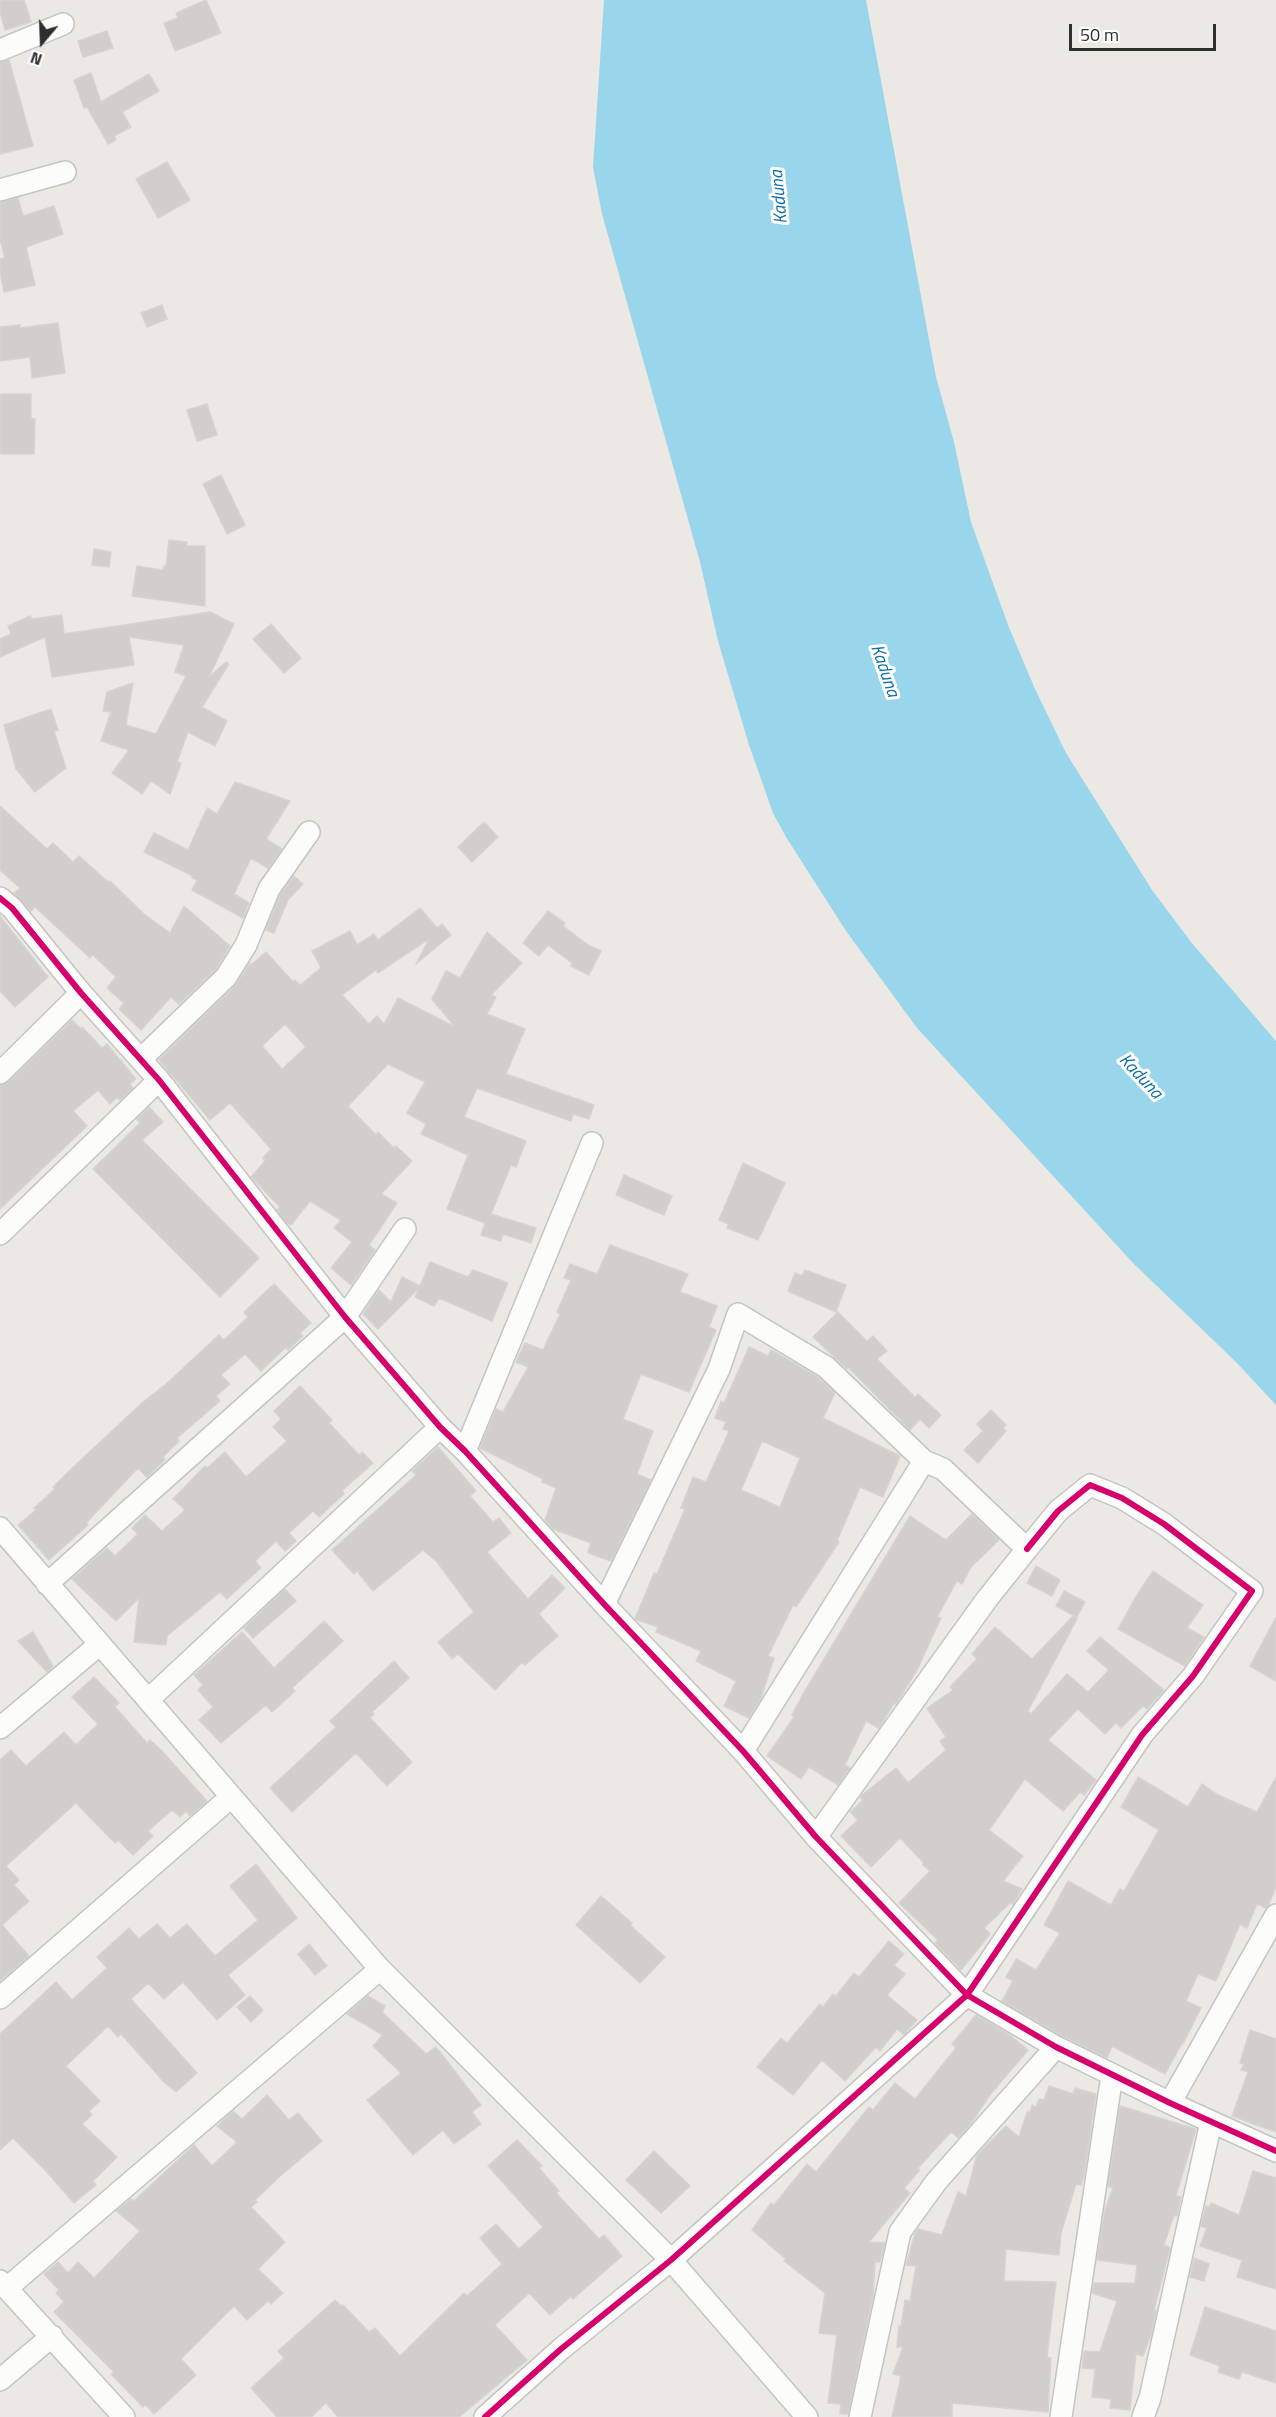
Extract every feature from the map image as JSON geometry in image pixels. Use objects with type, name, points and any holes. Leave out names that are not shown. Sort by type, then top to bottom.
[{"type":"street","points":[[0,50],[63,24]]},
{"type":"street","points":[[0,189],[65,172]]},
{"type":"street","points":[[141,1059],[226,977],[246,945],[269,889],[309,832]]},
{"type":"street","points":[[0,898],[12,908],[81,993],[159,1080],[345,1317],[440,1427],[465,1451],[604,1604],[743,1751],[816,1837],[967,1995],[1056,2047],[1170,2103],[1276,2151]]},
{"type":"street","points":[[0,1073],[81,993]]},
{"type":"street","points":[[0,1234],[159,1080]]},
{"type":"street","points":[[465,1451],[592,1143]]},
{"type":"street","points":[[47,1584],[345,1317],[405,1229]]},
{"type":"street","points":[[604,1604],[718,1369],[738,1314],[826,1367],[924,1461],[943,1468],[1027,1549]]},
{"type":"street","points":[[148,1700],[440,1427]]},
{"type":"street","points":[[743,1751],[924,1461]]},
{"type":"street","points":[[485,2417],[561,2349],[671,2260],[967,1995],[1142,1735],[1193,1676],[1252,1591],[1164,1524],[1122,1498],[1090,1485],[1058,1511],[987,1599],[816,1837]]},
{"type":"street","points":[[0,1528],[380,1969],[671,2260],[807,2417]]},
{"type":"street","points":[[0,1728],[100,1644]]},
{"type":"street","points":[[0,1998],[231,1797]]},
{"type":"street","points":[[1170,2103],[1276,1915]]},
{"type":"street","points":[[124,2417],[3,2284],[380,1969]]},
{"type":"street","points":[[860,2417],[900,2232],[936,2182],[1056,2047]]},
{"type":"street","points":[[1060,2417],[1112,2075]]},
{"type":"street","points":[[1143,2417],[1150,2398],[1211,2122]]},
{"type":"street","points":[[0,2380],[52,2336]]},
{"type":"water","name":"Kaduna","points":[[604,0],[866,0],[936,377],[954,442],[971,522],[1008,625],[1035,689],[1066,753],[1152,890],[1191,942],[1276,1041],[1276,1405],[1236,1362],[1133,1263],[917,1028],[846,931],[773,813],[749,745],[718,641],[700,562],[602,214],[593,167]]},
{"type":"building","points":[[0,0],[24,0],[31,22],[5,30],[0,12]]},
{"type":"building","points":[[206,0],[221,33],[175,51],[164,23],[178,18],[176,13]]},
{"type":"building","points":[[107,31],[113,48],[83,57],[78,41]]},
{"type":"building","points":[[9,60],[33,146],[0,154],[0,62]]},
{"type":"building","points":[[91,73],[101,102],[149,74],[159,91],[122,112],[131,127],[114,136],[116,140],[108,144],[87,107],[84,108],[74,80]]},
{"type":"building","points":[[167,162],[190,200],[158,218],[136,179]]},
{"type":"building","points":[[18,198],[23,216],[54,206],[63,234],[26,247],[35,285],[4,292],[0,272],[0,259],[5,258],[0,239],[0,202]]},
{"type":"building","points":[[162,305],[167,319],[147,327],[141,313]]},
{"type":"building","points":[[58,323],[65,373],[32,378],[30,357],[0,361],[0,327],[20,325],[20,328]]},
{"type":"building","points":[[0,394],[31,394],[31,418],[35,419],[34,454],[0,454]]},
{"type":"building","points":[[207,404],[217,435],[197,441],[187,410]]},
{"type":"building","points":[[221,475],[245,525],[227,534],[203,484]]},
{"type":"building","points":[[169,540],[187,542],[186,546],[205,546],[205,606],[132,596],[137,566],[163,570],[166,566]]},
{"type":"building","points":[[94,549],[111,552],[109,567],[92,565]]},
{"type":"building","points":[[210,612],[234,624],[209,677],[226,662],[229,664],[202,707],[227,721],[215,746],[188,732],[177,762],[181,763],[170,794],[151,781],[142,794],[112,773],[129,750],[101,741],[111,712],[103,711],[107,692],[133,683],[126,725],[156,734],[186,676],[175,672],[184,645],[129,637],[134,665],[52,677],[45,637],[0,657],[0,639],[11,634],[8,626],[30,616],[32,619],[62,615],[64,634]]},
{"type":"building","points":[[271,624],[301,658],[284,673],[253,639]]},
{"type":"building","points":[[51,709],[58,730],[54,731],[66,768],[35,792],[16,769],[4,725]]},
{"type":"building","points":[[235,782],[290,801],[266,839],[282,849],[268,868],[251,858],[234,894],[249,903],[243,918],[192,890],[197,880],[192,878],[193,876],[144,852],[154,833],[188,850],[207,808],[217,814]]},
{"type":"building","points":[[0,806],[47,849],[53,843],[73,862],[79,856],[108,882],[110,881],[144,914],[170,933],[184,906],[230,946],[216,969],[179,1004],[171,997],[141,1030],[119,1009],[124,1003],[107,988],[116,977],[93,955],[90,958],[35,907],[31,911],[14,893],[20,888],[0,870]]},
{"type":"building","points":[[484,822],[498,837],[472,862],[458,847]]},
{"type":"building","points":[[294,876],[303,884],[288,900],[274,933],[266,930],[280,895]]},
{"type":"building","points":[[420,908],[437,928],[442,924],[451,935],[416,964],[429,939],[378,973],[376,970],[342,995],[369,1024],[377,1016],[384,1024],[398,998],[455,1027],[432,999],[446,971],[460,978],[487,932],[522,963],[491,995],[496,997],[487,1014],[525,1029],[506,1074],[594,1105],[589,1119],[573,1114],[571,1121],[477,1088],[464,1117],[526,1141],[516,1167],[511,1165],[491,1214],[536,1228],[531,1243],[503,1234],[501,1241],[481,1235],[485,1223],[447,1209],[468,1155],[421,1134],[426,1124],[407,1113],[425,1082],[388,1064],[348,1106],[376,1135],[378,1132],[412,1161],[381,1194],[397,1203],[369,1245],[375,1250],[351,1285],[331,1268],[352,1242],[334,1228],[341,1220],[310,1201],[291,1225],[287,1223],[277,1210],[280,1207],[251,1177],[265,1161],[263,1158],[271,1149],[230,1103],[210,1120],[159,1060],[235,986],[250,963],[251,965],[266,952],[293,982],[295,980],[300,985],[321,968],[312,951],[350,931],[357,945],[374,934],[378,940]],"holes":[[[285,1024],[306,1047],[282,1069],[262,1046]]]},
{"type":"building","points":[[548,911],[565,923],[563,926],[588,945],[601,951],[589,975],[571,966],[572,963],[548,945],[539,956],[523,943]]},
{"type":"building","points":[[0,916],[48,977],[15,1007],[0,991]]},
{"type":"building","points":[[72,1020],[102,1048],[107,1044],[136,1079],[130,1084],[133,1088],[120,1100],[117,1097],[110,1104],[98,1090],[73,1111],[87,1126],[0,1209],[0,1085],[9,1082]]},
{"type":"building","points":[[149,1107],[163,1122],[142,1140],[259,1258],[220,1297],[93,1169],[140,1123],[137,1119]]},
{"type":"building","points":[[743,1163],[785,1183],[758,1240],[727,1228],[729,1224],[719,1220]]},
{"type":"building","points":[[624,1175],[672,1196],[664,1215],[616,1195]]},
{"type":"building","points":[[610,1245],[688,1274],[680,1292],[717,1306],[709,1327],[716,1330],[689,1392],[641,1374],[623,1419],[653,1431],[637,1474],[651,1480],[611,1561],[588,1553],[591,1543],[553,1529],[545,1520],[556,1488],[542,1482],[543,1479],[480,1448],[496,1409],[503,1412],[528,1367],[516,1362],[525,1343],[543,1350],[560,1314],[557,1312],[571,1280],[564,1278],[570,1264],[597,1274]]},
{"type":"building","points":[[430,1262],[468,1277],[473,1270],[508,1283],[492,1321],[439,1298],[434,1306],[415,1297],[419,1288],[378,1329],[363,1314],[379,1290],[391,1302],[402,1277],[420,1286]]},
{"type":"building","points":[[805,1270],[846,1285],[836,1312],[788,1291],[795,1273],[802,1276]]},
{"type":"building","points":[[274,1284],[311,1323],[300,1333],[303,1336],[288,1350],[286,1347],[261,1371],[245,1354],[221,1375],[230,1384],[216,1396],[220,1401],[177,1438],[179,1441],[163,1457],[165,1460],[147,1477],[138,1468],[86,1523],[88,1525],[49,1560],[18,1525],[36,1510],[34,1508],[55,1489],[53,1487],[68,1472],[143,1402],[219,1335],[224,1340],[248,1317],[244,1312]]},
{"type":"building","points":[[838,1312],[867,1341],[873,1336],[887,1351],[877,1359],[915,1397],[918,1394],[941,1415],[929,1428],[920,1419],[910,1430],[848,1367],[847,1369],[813,1337]]},
{"type":"building","points":[[749,1347],[768,1356],[771,1350],[818,1377],[835,1393],[823,1418],[900,1456],[883,1497],[860,1487],[837,1541],[839,1542],[796,1607],[793,1605],[768,1656],[774,1658],[761,1698],[749,1718],[724,1706],[736,1681],[696,1661],[701,1651],[656,1632],[658,1627],[635,1619],[685,1509],[681,1508],[693,1477],[706,1482],[729,1431],[723,1429],[726,1422],[715,1418],[721,1401],[724,1403]],"holes":[[[762,1441],[800,1458],[780,1507],[741,1490]]]},
{"type":"building","points":[[300,1386],[332,1420],[329,1423],[359,1455],[362,1452],[373,1463],[342,1491],[344,1494],[319,1517],[313,1511],[289,1533],[296,1541],[285,1551],[276,1541],[255,1561],[261,1568],[227,1599],[220,1592],[167,1636],[166,1645],[134,1642],[139,1598],[116,1621],[72,1579],[107,1548],[115,1556],[138,1534],[132,1528],[145,1515],[162,1531],[185,1510],[173,1499],[205,1466],[207,1468],[225,1452],[246,1477],[287,1441],[273,1427],[281,1419],[274,1411]]},
{"type":"building","points":[[991,1410],[1006,1425],[1003,1428],[1006,1431],[978,1463],[964,1450],[983,1431],[977,1424]]},
{"type":"building","points":[[438,1447],[476,1491],[470,1496],[493,1522],[499,1518],[511,1533],[487,1552],[528,1599],[552,1575],[565,1588],[539,1614],[558,1636],[525,1665],[522,1662],[495,1690],[458,1654],[452,1659],[438,1642],[474,1612],[437,1562],[423,1550],[373,1591],[357,1571],[354,1574],[332,1550],[416,1475],[412,1471]]},
{"type":"building","points":[[972,1514],[999,1540],[971,1567],[962,1584],[957,1581],[937,1617],[941,1618],[917,1670],[879,1728],[866,1721],[845,1765],[850,1768],[838,1785],[809,1767],[801,1779],[767,1756],[794,1717],[792,1715],[803,1694],[910,1516],[946,1540]]},
{"type":"building","points":[[1036,1566],[1060,1580],[1052,1596],[1027,1583]]},
{"type":"building","points":[[1153,1571],[1203,1605],[1187,1628],[1204,1637],[1185,1666],[1118,1629]]},
{"type":"building","points":[[285,1589],[296,1601],[253,1638],[244,1628]]},
{"type":"building","points":[[1064,1591],[1085,1602],[1077,1617],[1056,1606]]},
{"type":"building","points":[[1073,1616],[1077,1619],[1028,1711],[1031,1714],[1067,1674],[1088,1692],[1109,1670],[1087,1651],[1100,1637],[1164,1690],[1147,1709],[1143,1706],[1121,1728],[1116,1723],[1105,1734],[1078,1709],[1048,1740],[1096,1780],[1084,1795],[1080,1792],[1063,1811],[1025,1779],[989,1830],[1023,1856],[1003,1881],[1022,1889],[1013,1904],[1010,1903],[984,1928],[990,1934],[961,1970],[935,1943],[938,1940],[899,1903],[930,1871],[923,1865],[924,1863],[900,1838],[871,1867],[841,1836],[858,1820],[850,1812],[863,1800],[860,1798],[862,1795],[896,1768],[908,1783],[946,1750],[940,1741],[946,1737],[927,1708],[953,1690],[950,1687],[977,1659],[972,1654],[995,1627],[1032,1659]]},
{"type":"building","points":[[1276,1617],[1276,1681],[1250,1666]]},
{"type":"building","points":[[324,1621],[343,1641],[292,1688],[295,1691],[272,1712],[266,1705],[221,1743],[199,1720],[213,1707],[198,1690],[203,1685],[194,1675],[242,1632],[274,1668]]},
{"type":"building","points":[[33,1632],[53,1666],[47,1672],[18,1641]]},
{"type":"building","points":[[394,1661],[409,1678],[372,1712],[374,1714],[370,1718],[412,1762],[387,1786],[356,1753],[292,1812],[270,1788],[336,1727],[330,1721]]},
{"type":"building","points":[[94,1677],[119,1703],[115,1707],[147,1743],[150,1740],[161,1750],[207,1801],[190,1816],[186,1811],[180,1817],[172,1810],[148,1831],[153,1836],[133,1855],[118,1840],[115,1843],[76,1803],[6,1866],[19,1880],[14,1885],[29,1901],[2,1925],[29,1956],[0,1981],[0,1760],[11,1750],[26,1766],[64,1732],[76,1745],[98,1724],[72,1697]]},
{"type":"building","points":[[1138,1777],[1188,1807],[1202,1784],[1218,1795],[1257,1812],[1276,1777],[1276,1887],[1266,1908],[1257,1904],[1247,1928],[1240,1924],[1216,1981],[1198,1974],[1186,2001],[1201,2008],[1165,2074],[1112,2046],[1107,2058],[1062,2036],[1002,2001],[1013,1981],[1006,1977],[1016,1959],[1036,1970],[1060,1933],[1044,1925],[1068,1881],[1111,1905],[1120,1889],[1124,1891],[1159,1830],[1121,1807]]},
{"type":"building","points":[[256,1864],[297,1918],[228,1975],[245,1995],[217,2020],[183,1982],[164,1999],[148,1983],[131,1999],[197,2073],[176,2092],[121,2034],[118,2037],[108,2026],[66,2066],[100,2101],[89,2111],[92,2115],[82,2124],[117,2157],[93,2181],[96,2185],[74,2203],[13,2138],[0,2150],[0,2034],[56,1982],[72,2000],[107,1968],[97,1957],[129,1928],[139,1939],[157,1924],[170,1938],[187,1924],[215,1956],[258,1920],[230,1886]]},
{"type":"building","points":[[601,1896],[632,1923],[630,1925],[665,1957],[640,1983],[576,1925]]},
{"type":"building","points":[[889,1941],[904,1954],[894,1965],[905,1974],[887,1995],[917,2020],[904,2035],[897,2029],[880,2051],[876,2047],[845,2081],[822,2060],[793,2095],[757,2067],[781,2038],[787,2043],[820,2004],[823,2007],[833,1994],[836,1996],[854,1973],[859,1977]]},
{"type":"building","points":[[309,1944],[327,1966],[315,1975],[298,1954]]},
{"type":"building","points":[[250,1996],[263,2010],[251,2022],[237,2007]]},
{"type":"building","points":[[368,1996],[385,2006],[382,2012],[426,2054],[436,2047],[481,2105],[472,2112],[481,2124],[454,2144],[443,2130],[413,2155],[367,2100],[401,2073],[373,2046],[383,2035],[347,2014]]},
{"type":"building","points":[[976,2015],[1010,2035],[1028,2050],[989,2096],[958,2138],[951,2132],[918,2168],[920,2170],[904,2188],[910,2193],[869,2242],[885,2243],[880,2262],[875,2262],[873,2296],[848,2414],[840,2414],[841,2404],[828,2403],[837,2335],[819,2333],[825,2293],[784,2261],[786,2259],[752,2230],[771,2203],[774,2205],[807,2164],[816,2172],[869,2107],[873,2110],[895,2083],[915,2099],[956,2048],[952,2044]]},
{"type":"building","points":[[1250,2030],[1276,2039],[1276,2132],[1232,2116],[1248,2072],[1241,2070],[1244,2064],[1240,2063]]},
{"type":"building","points":[[1049,2086],[1073,2094],[1075,2088],[1096,2094],[1084,2176],[1081,2185],[1076,2184],[1061,2233],[1059,2255],[1006,2249],[1004,2281],[1056,2282],[1047,2357],[1051,2358],[1048,2412],[952,2403],[952,2417],[892,2417],[901,2376],[893,2374],[903,2347],[897,2347],[899,2326],[901,2326],[905,2300],[910,2301],[916,2266],[906,2265],[915,2234],[918,2229],[942,2235],[958,2192],[966,2196],[977,2155],[1006,2126],[1019,2137],[1027,2112],[1030,2112],[1032,2105],[1036,2107],[1039,2099],[1044,2100]]},
{"type":"building","points":[[267,2095],[289,2120],[298,2113],[322,2141],[279,2177],[255,2200],[257,2202],[251,2207],[285,2242],[258,2269],[283,2293],[271,2304],[268,2301],[247,2320],[234,2306],[181,2359],[196,2375],[154,2414],[146,2405],[143,2407],[111,2374],[114,2372],[54,2312],[64,2302],[56,2293],[59,2290],[44,2274],[58,2262],[68,2273],[78,2262],[94,2278],[140,2231],[116,2211],[131,2199],[134,2201],[194,2145],[212,2166],[237,2142],[217,2126],[233,2111],[242,2119]]},
{"type":"building","points":[[1120,2106],[1196,2129],[1176,2196],[1181,2197],[1177,2216],[1174,2215],[1164,2245],[1170,2248],[1154,2310],[1156,2311],[1151,2335],[1143,2356],[1136,2354],[1130,2410],[1110,2408],[1111,2399],[1092,2397],[1095,2369],[1082,2368],[1084,2351],[1100,2352],[1117,2301],[1092,2293],[1094,2283],[1135,2283],[1137,2265],[1097,2260],[1105,2210],[1113,2188],[1108,2186]]},
{"type":"building","points":[[517,2140],[542,2166],[539,2168],[559,2191],[556,2193],[599,2239],[604,2235],[622,2256],[573,2299],[571,2296],[550,2315],[529,2293],[495,2325],[527,2360],[459,2417],[338,2417],[326,2403],[311,2417],[277,2417],[251,2388],[284,2358],[278,2351],[335,2300],[341,2306],[343,2305],[369,2332],[375,2328],[400,2356],[464,2293],[467,2296],[502,2264],[480,2238],[496,2224],[519,2249],[543,2227],[488,2166]]},
{"type":"building","points":[[654,2151],[690,2186],[661,2213],[626,2180]]},
{"type":"building","points":[[1253,2171],[1276,2178],[1276,2289],[1237,2277],[1242,2260],[1200,2246],[1207,2228],[1201,2226],[1206,2206],[1209,2207],[1211,2203],[1239,2215]]},
{"type":"building","points":[[1194,2258],[1209,2264],[1204,2281],[1190,2277]]},
{"type":"building","points":[[1205,2307],[1276,2331],[1276,2383],[1242,2372],[1239,2379],[1218,2372],[1220,2366],[1190,2355]]},
{"type":"cycle path","points":[[0,898],[12,908],[81,993],[159,1080],[345,1317],[440,1427],[465,1451],[604,1604],[743,1751],[816,1837],[967,1995],[1056,2047],[1170,2103],[1276,2151]]},
{"type":"cycle path","points":[[485,2417],[561,2349],[671,2260],[967,1995],[1142,1735],[1193,1676],[1252,1591],[1164,1524],[1122,1498],[1090,1485],[1058,1511],[1027,1549]]}]
